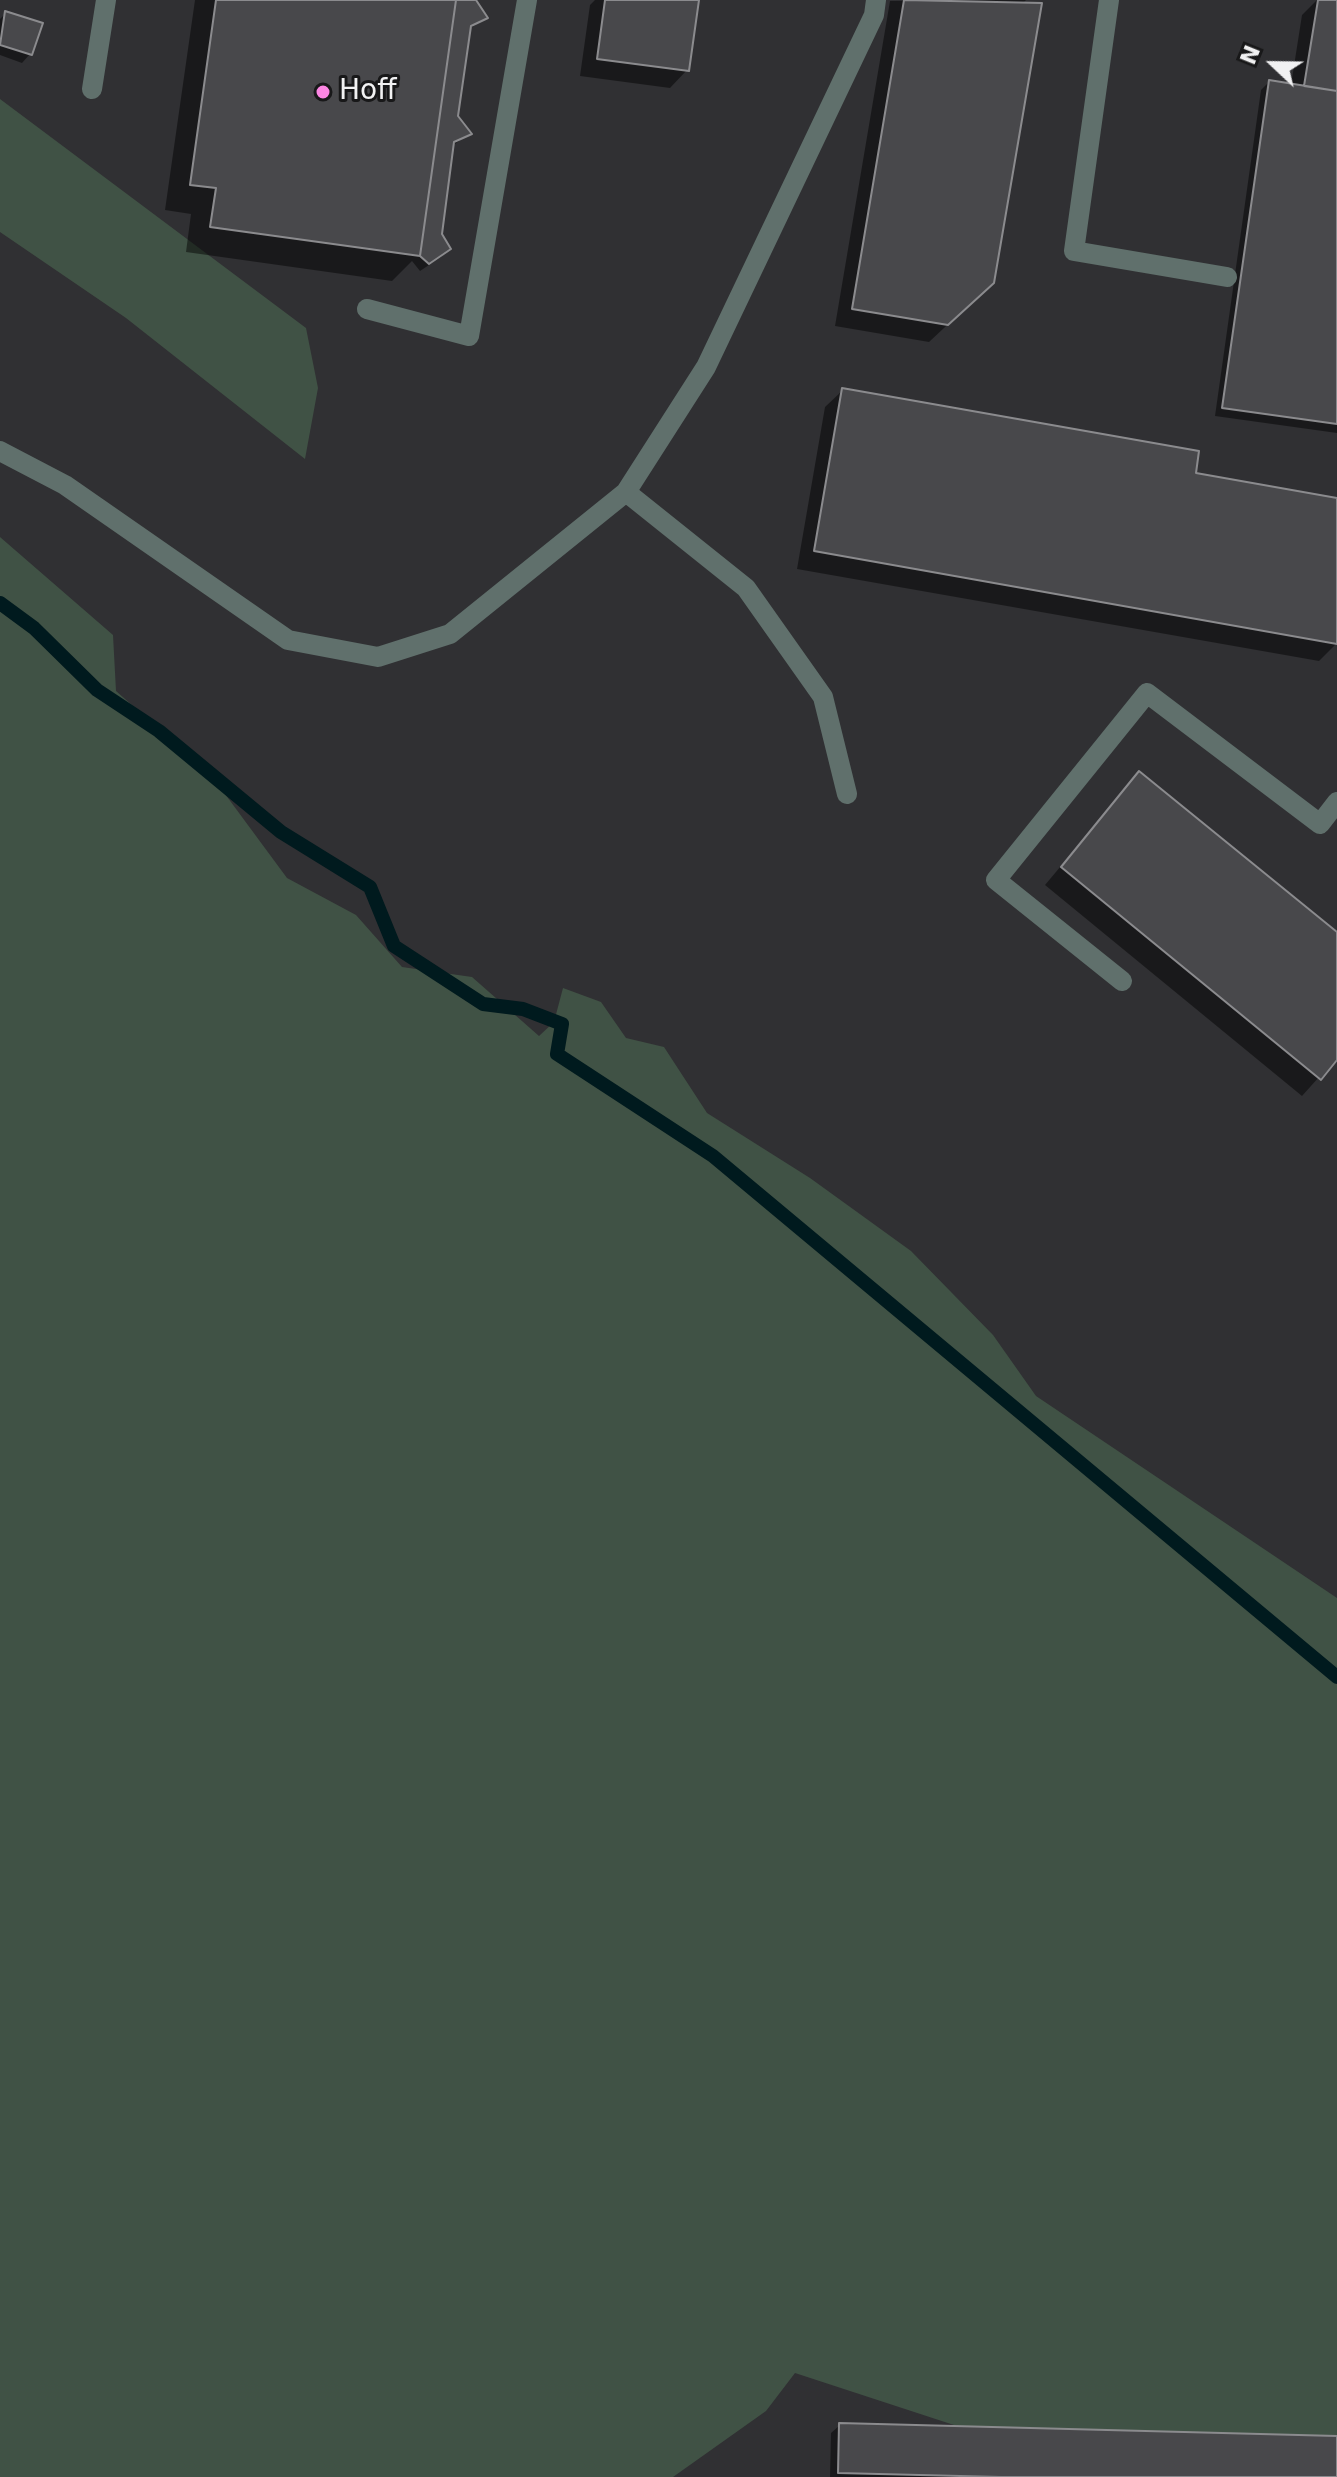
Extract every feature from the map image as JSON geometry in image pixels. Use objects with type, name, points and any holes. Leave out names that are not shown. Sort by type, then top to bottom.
[{"type":"lane","points":[[92,89],[106,0]]},
{"type":"lane","points":[[367,309],[469,336],[527,0]]},
{"type":"lane","points":[[0,451],[65,485],[288,640],[378,657],[450,634],[626,492],[706,367],[874,15],[876,0]]},
{"type":"lane","points":[[1109,0],[1074,251],[1227,277]]},
{"type":"lane","points":[[626,492],[746,588],[823,697],[847,794]]},
{"type":"lane","points":[[1122,981],[996,880],[1147,693],[1320,824],[1337,802]]},
{"type":"green space","points":[[0,99],[306,328],[318,388],[305,459],[126,318],[0,232]]},
{"type":"green space","points":[[0,537],[113,635],[116,691],[211,775],[287,878],[356,915],[402,967],[472,977],[539,1036],[554,1022],[563,988],[601,1002],[626,1038],[664,1047],[707,1113],[810,1178],[911,1251],[993,1335],[1036,1396],[1337,1598],[1337,2436],[957,2426],[795,2373],[766,2411],[673,2477],[0,2477]]},
{"type":"building","name":"Hoff","points":[[216,0],[456,0],[420,256],[210,227],[216,188],[190,185]]},
{"type":"building","points":[[456,0],[476,0],[488,18],[471,26],[458,116],[472,134],[454,142],[442,234],[451,249],[429,264],[420,256]]},
{"type":"building","points":[[605,0],[699,0],[689,71],[597,59]]},
{"type":"building","points":[[904,0],[1042,3],[994,283],[948,325],[852,309]]},
{"type":"building","points":[[1318,0],[1337,0],[1337,91],[1304,86]]},
{"type":"building","points":[[5,11],[43,23],[32,55],[0,45]]},
{"type":"building","points":[[1269,80],[1337,91],[1337,424],[1222,408]]},
{"type":"building","points":[[842,388],[1199,451],[1196,473],[1337,498],[1337,644],[814,551]]},
{"type":"building","points":[[1139,771],[1337,932],[1337,1060],[1321,1080],[1061,867]]},
{"type":"building","points":[[839,2423],[1337,2436],[1337,2477],[1001,2477],[838,2473]]},
{"type":"waterway","points":[[0,603],[34,628],[97,690],[159,731],[281,832],[370,887],[394,946],[483,1004],[523,1009],[562,1024],[557,1054],[713,1156],[1337,1677]]},
{"type":"place","name":"Hoff","points":[[323,92]]}]
